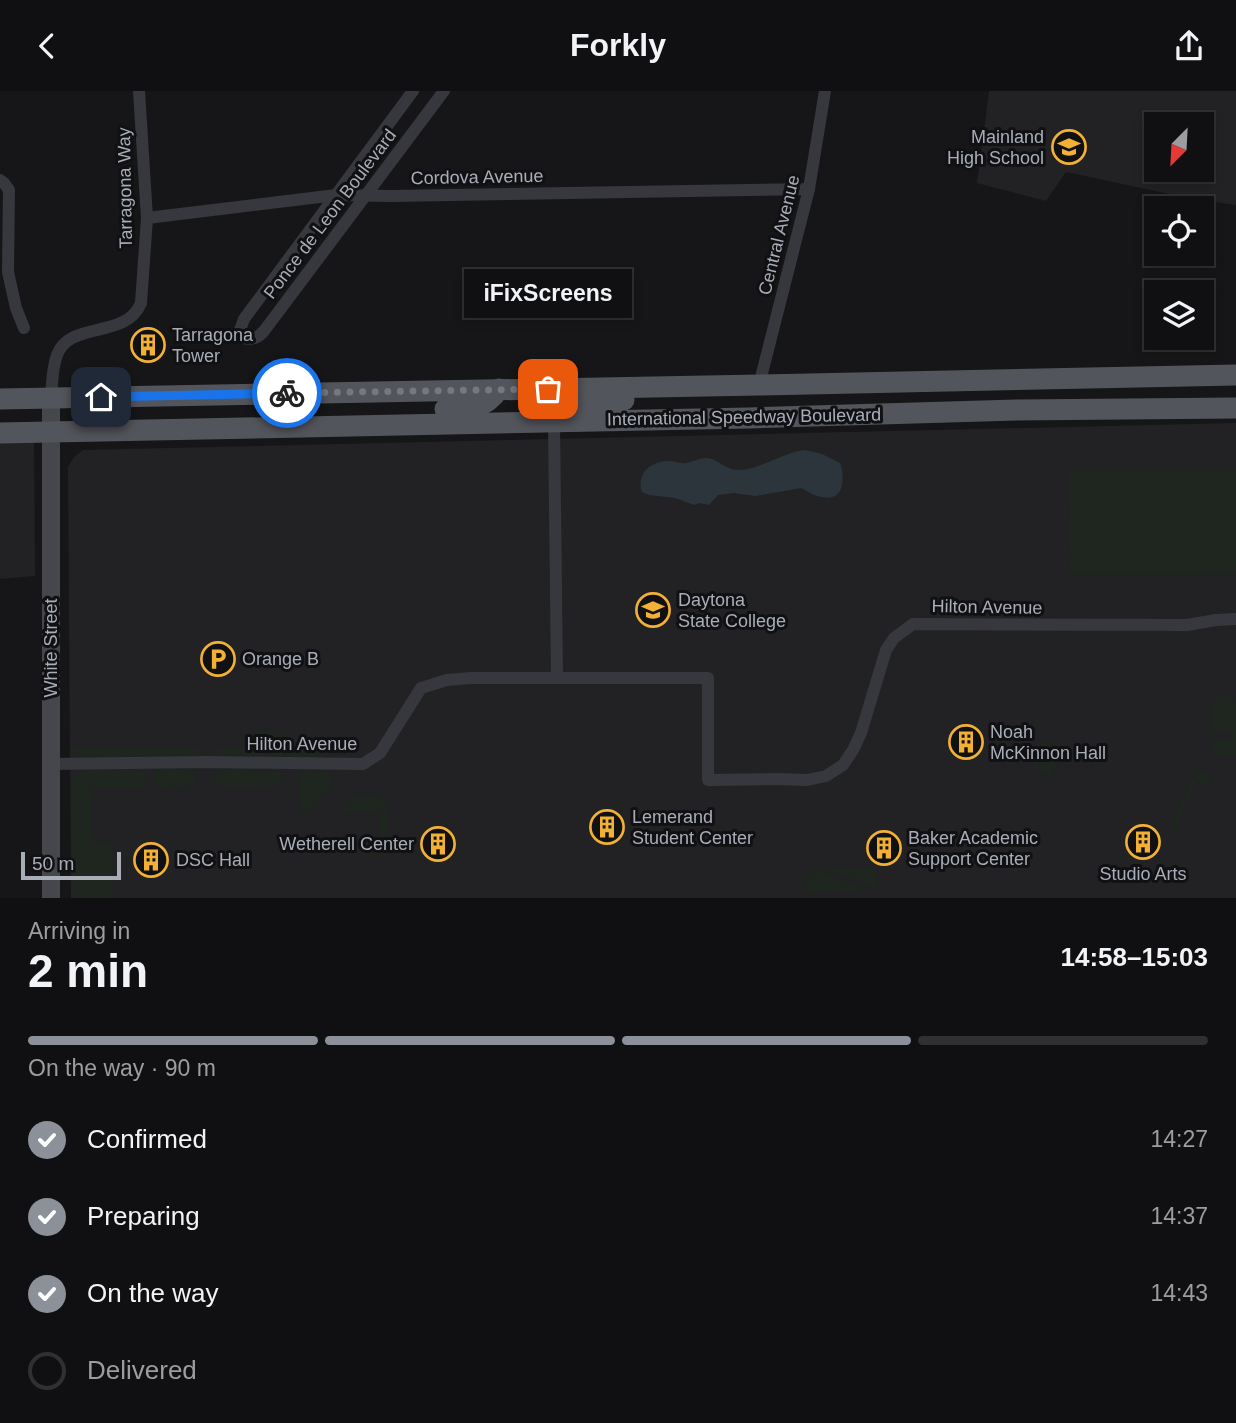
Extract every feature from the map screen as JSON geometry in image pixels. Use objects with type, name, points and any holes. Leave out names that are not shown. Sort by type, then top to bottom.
[{"type":"main road","name":"International Speedway Boulevard","points":[[0,399],[1236,375]]},
{"type":"main road","points":[[1016,410],[1033,397],[1150,395],[1162,389],[1172,376]]},
{"type":"main road","points":[[554,421],[584,404],[609,400],[733,399],[759,385]]},
{"type":"main road","points":[[303,426],[341,411],[476,407],[486,404],[499,389]]},
{"type":"main road","name":"International Speedway Boulevard","points":[[0,433],[1016,410],[1236,408]]},
{"type":"street","name":"Tarragona Way","points":[[51,398],[53,367],[65,342],[82,334],[118,325],[132,317],[141,303],[147,218],[139,91]]},
{"type":"street","name":"Ponce de Leon Boulevard","points":[[413,91],[244,319],[240,330],[243,338],[251,340],[259,336],[444,91]]},
{"type":"street","name":"Central Avenue","points":[[759,385],[809,189],[825,91]]},
{"type":"street","points":[[2,181],[9,190],[8,272],[16,308],[24,328]]},
{"type":"street","name":"Cordova Avenue","points":[[147,218],[336,195],[809,189]]},
{"type":"street","name":"White Street","points":[[51,398],[51,898]]},
{"type":"street","points":[[554,421],[557,677]]},
{"type":"street","name":"Hilton Avenue","points":[[50,764],[363,764],[380,753],[421,688],[447,680],[557,677],[708,678],[708,780],[807,780],[826,776],[843,765],[861,733],[886,650],[894,638],[913,624],[1187,625],[1236,619]]},
{"type":"shaded area","name":"Mainland High School","points":[[989,91],[1236,91],[1236,205],[1214,202],[1214,196],[1179,196],[1066,172],[1046,201],[977,183]]},
{"type":"shaded area","name":"Daytona State College","points":[[1236,423],[1236,898],[71,898],[68,467],[74,457],[83,450]]},
{"type":"shaded area","points":[[0,440],[34,441],[35,576],[0,579]]},
{"type":"shaded area","points":[[805,450],[822,454],[840,463],[843,477],[838,494],[826,498],[802,488],[755,496],[734,493],[718,495],[709,505],[694,505],[675,498],[642,492],[643,474],[656,463],[684,463],[707,458],[733,470],[745,470]]},
{"type":"shaded area","points":[[1236,470],[1236,574],[1070,575],[1069,471]]},
{"type":"shaded area","points":[[1210,697],[1233,697],[1233,702],[1236,702],[1236,755],[1211,755],[1211,739],[1231,739],[1232,730],[1210,730]]},
{"type":"shaded area","points":[[254,732],[279,732],[281,744],[266,747],[252,744]]},
{"type":"shaded area","points":[[1042,742],[1051,745],[1051,755],[1031,760],[1032,751]]},
{"type":"shaded area","points":[[200,747],[197,755],[80,757],[79,754],[75,756],[70,752],[71,748]]},
{"type":"shaded area","points":[[215,747],[251,747],[267,751],[283,748],[333,749],[328,758],[219,755]]},
{"type":"shaded area","points":[[1056,758],[1056,766],[1051,777],[1031,768],[1034,762]]},
{"type":"shaded area","points":[[221,769],[280,772],[283,778],[276,786],[219,786],[214,779]]},
{"type":"shaded area","points":[[154,770],[190,770],[195,772],[198,778],[193,786],[154,787]]},
{"type":"shaded area","points":[[81,771],[145,771],[145,787],[91,787],[92,842],[112,842],[113,898],[73,898],[71,776],[81,774]]},
{"type":"shaded area","points":[[303,772],[324,772],[332,781],[321,798],[304,812],[299,806],[299,778]]},
{"type":"shaded area","points":[[1195,772],[1211,773],[1212,777],[1208,785],[1197,781],[1174,831],[1170,829]]},
{"type":"shaded area","points":[[377,796],[388,809],[387,856],[378,855],[380,812],[341,811],[351,799]]},
{"type":"shaded area","points":[[827,868],[877,868],[877,887],[875,889]]},
{"type":"shaded area","points":[[812,869],[817,869],[867,891],[802,892]]},
{"type":"way so far","points":[[287,393],[548,389]]},
{"type":"place","name":"Mainland High School","points":[[1069,147]]},
{"type":"place","name":"Tarragona Tower","points":[[148,345]]},
{"type":"place","name":"iFixScreens","points":[[548,389]]},
{"type":"place","name":"Daytona State College","points":[[653,610]]},
{"type":"place","name":"Orange B","points":[[218,659]]},
{"type":"place","name":"Noah McKinnon Hall","points":[[966,742]]},
{"type":"place","name":"Lemerand Student Center","points":[[607,827]]},
{"type":"place","name":"Studio Arts","points":[[1143,842]]},
{"type":"place","name":"Wetherell Center","points":[[438,844]]},
{"type":"place","name":"Baker Academic Support Center","points":[[884,848]]},
{"type":"place","name":"DSC Hall","points":[[151,860]]},
{"type":"route","points":[[101,397],[287,393]]}]
